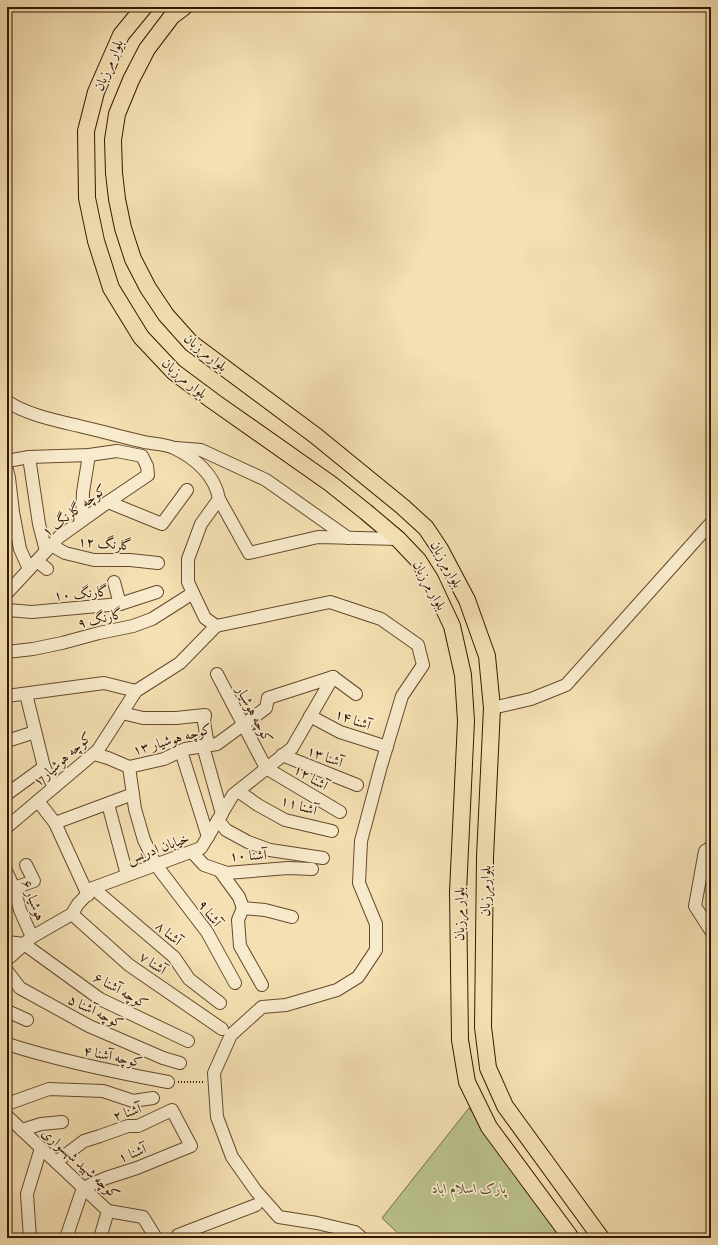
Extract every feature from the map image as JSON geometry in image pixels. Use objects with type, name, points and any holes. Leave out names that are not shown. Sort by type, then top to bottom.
[{"type":"main road","name":"بلوار مرزبان","points":[[144,7],[121,35],[96,92],[86,132],[87,198],[96,241],[111,288],[141,337],[174,372],[331,484],[398,539],[418,560],[430,579],[452,626],[464,675],[466,721],[458,892],[460,1040],[467,1082],[489,1127],[571,1238]]},
{"type":"main road","name":"بلوارمرزبان","points":[[184,7],[172,16],[148,49],[131,80],[117,114],[114,140],[114,173],[117,199],[123,228],[133,259],[148,288],[166,315],[191,343],[316,436],[403,507],[426,528],[440,550],[467,600],[487,656],[492,708],[485,857],[483,1027],[488,1068],[505,1106],[601,1238]]},
{"type":"street","points":[[7,401],[12,405],[46,418],[173,448],[201,450],[266,480],[348,538]]},
{"type":"street","points":[[173,448],[196,462],[211,477],[217,489],[219,499],[249,553],[318,537],[398,539]]},
{"type":"street","name":"کوچه گلرنگ ۱","points":[[7,593],[59,537],[148,475],[147,466],[142,456],[116,451],[89,455]]},
{"type":"street","points":[[7,461],[30,457],[89,455],[83,492],[82,520]]},
{"type":"street","points":[[30,457],[39,524],[48,548]]},
{"type":"street","points":[[7,470],[20,549],[33,565],[48,569]]},
{"type":"street","points":[[108,502],[162,524],[186,490]]},
{"type":"street","points":[[219,499],[201,524],[188,559],[188,582],[205,618],[216,626],[330,602],[381,619],[418,645],[423,665],[402,696],[361,841],[359,883],[376,924],[376,950],[358,977],[337,990],[286,1004],[262,1007],[231,1035],[214,1074],[217,1117],[232,1158],[256,1191],[279,1217],[318,1223],[355,1232],[362,1238]]},
{"type":"street","points":[[492,708],[531,699],[566,685],[711,523]]},
{"type":"street","name":"گلرنگ ۱۲","points":[[48,548],[94,560],[130,560],[158,563]]},
{"type":"street","points":[[114,582],[120,604]]},
{"type":"street","name":"گارنگ ۱۰","points":[[7,610],[32,612],[120,604],[157,592]]},
{"type":"street","name":"گارنگ ۹","points":[[7,652],[33,649],[133,626],[152,619],[192,593]]},
{"type":"street","name":"کوچه هوشیار ۱","points":[[7,827],[98,750],[136,691],[180,663],[216,626]]},
{"type":"street","name":"کوچه هوشیار","points":[[217,674],[266,768]]},
{"type":"street","points":[[333,677],[356,694]]},
{"type":"street","name":"کوچه هوشیار ۱۳","points":[[94,754],[129,767],[164,759],[186,749],[217,744],[266,708],[268,698],[333,677]]},
{"type":"street","name":"خیابان ادریس","points":[[7,959],[28,941],[72,914],[78,904],[91,892],[127,876],[201,848],[233,795],[292,748],[333,677]]},
{"type":"street","points":[[7,696],[104,683],[136,691]]},
{"type":"street","points":[[26,694],[44,767],[54,787]]},
{"type":"street","points":[[122,713],[143,718],[176,718],[205,715],[204,722],[206,746],[220,817]]},
{"type":"street","name":"آشنا ۱۴","points":[[310,716],[340,732],[387,747]]},
{"type":"street","points":[[7,741],[35,732]]},
{"type":"street","points":[[181,751],[208,837]]},
{"type":"street","name":"آشنا ۱۳","points":[[282,755],[357,785]]},
{"type":"street","points":[[7,794],[44,767]]},
{"type":"street","name":"آشنا ۹","points":[[129,767],[135,809],[144,840],[156,865],[207,932],[235,983]]},
{"type":"street","name":"آشنا ۱۲","points":[[266,768],[340,812]]},
{"type":"street","name":"آشنا ۱۱","points":[[238,791],[258,805],[285,820],[332,831]]},
{"type":"street","points":[[55,823],[133,794]]},
{"type":"street","points":[[38,801],[55,823],[91,892]]},
{"type":"street","points":[[108,804],[127,876]]},
{"type":"street","name":"آشنا ۱۰","points":[[220,817],[226,830],[255,845],[270,850],[323,858]]},
{"type":"street","points":[[711,847],[705,851],[695,906],[711,931]]},
{"type":"street","name":"آشنا ۱۰","points":[[192,852],[204,865],[226,873],[288,868],[312,869]]},
{"type":"street","points":[[14,888],[34,880],[26,865]]},
{"type":"street","points":[[220,871],[239,897],[243,908],[238,920],[240,946],[262,985]]},
{"type":"street","name":"هوشیار ۶","points":[[7,873],[14,888],[28,941]]},
{"type":"street","name":"آشنا ۸","points":[[91,892],[174,957],[189,979],[220,1003]]},
{"type":"street","points":[[243,908],[265,910],[292,917]]},
{"type":"street","name":"آشنا ۷","points":[[72,914],[129,965],[222,1029]]},
{"type":"street","points":[[7,942],[28,941]]},
{"type":"street","name":"کوچه آشنا ۶","points":[[28,941],[100,1000],[188,1041]]},
{"type":"street","name":"کوچه آشنا ۵","points":[[7,971],[20,988],[89,1026],[163,1058],[180,1062]]},
{"type":"street","points":[[7,1011],[27,1020]]},
{"type":"street","name":"کوچه آشنا ۴","points":[[7,1044],[94,1068],[168,1082]]},
{"type":"street","points":[[7,1104],[49,1089],[102,1091],[133,1101],[153,1098]]},
{"type":"street","name":"آشنا ۲","points":[[56,1162],[84,1141],[128,1126],[138,1126],[172,1110],[191,1146]]},
{"type":"street","name":"کوچه شهید شهسواری","points":[[7,1116],[108,1211],[144,1217],[156,1238]]},
{"type":"street","points":[[22,1130],[41,1124],[62,1122]]},
{"type":"street","name":"آشنا ۱","points":[[83,1188],[191,1146]]},
{"type":"street","points":[[30,1238],[27,1194],[41,1148]]},
{"type":"street","points":[[66,1238],[83,1188]]},
{"type":"street","points":[[176,1238],[178,1235],[256,1204]]},
{"type":"street","points":[[100,1238],[108,1211]]},
{"type":"path","points":[[168,1082],[215,1082]]},
{"type":"green space","name":"پارک اسلام اباد","points":[[469,1108],[571,1238],[403,1238],[382,1218]]}]
